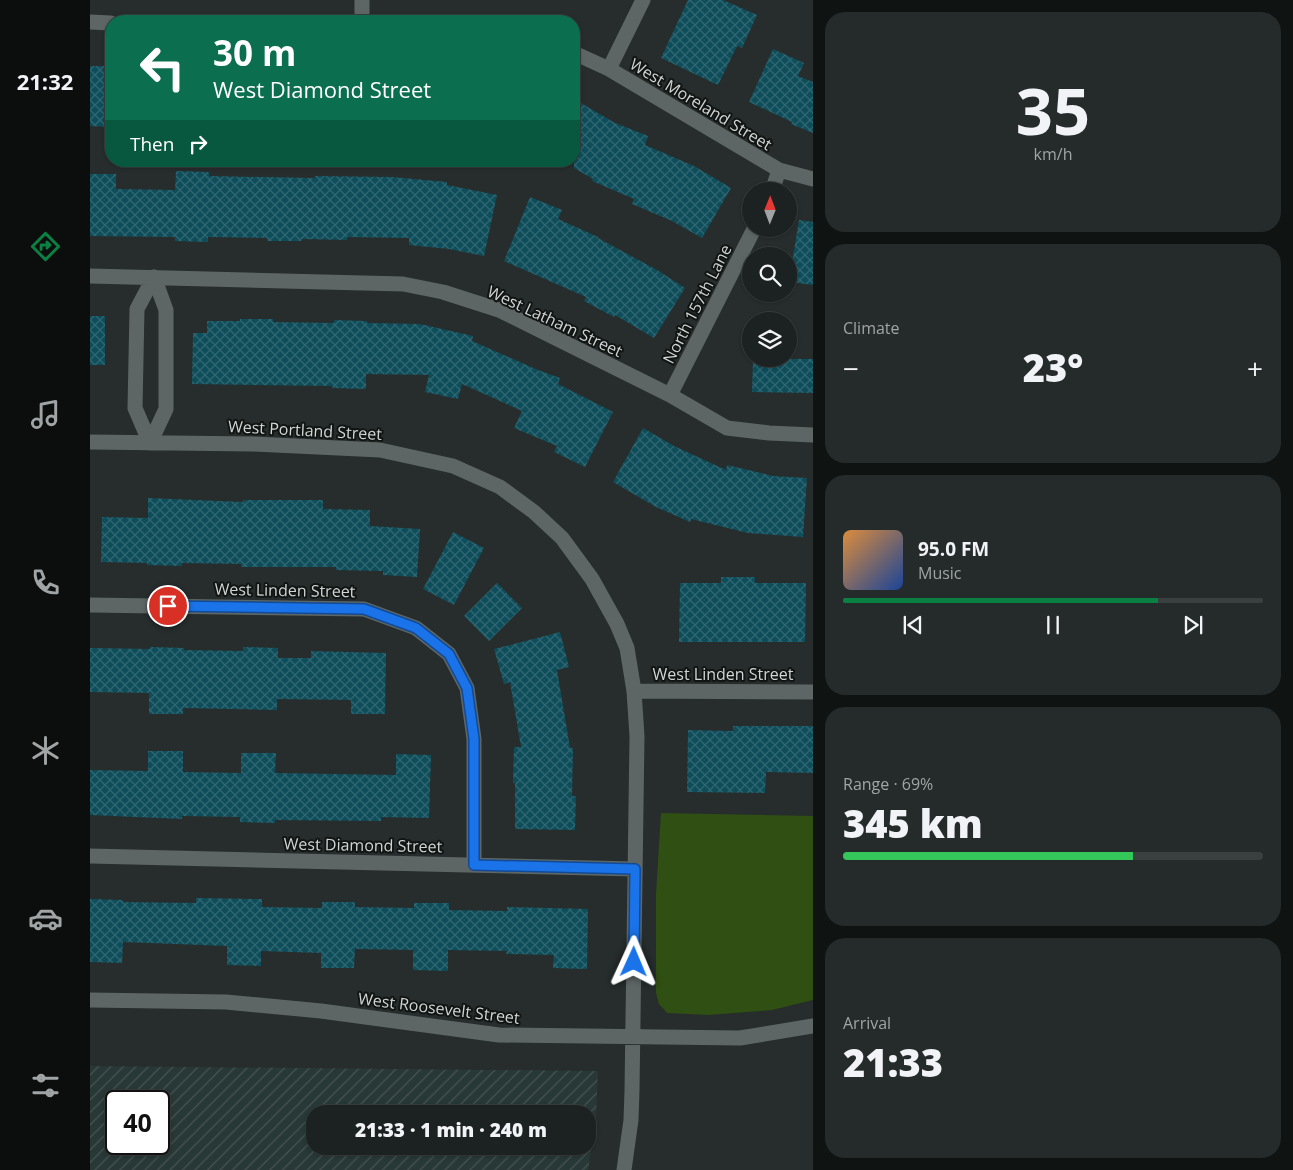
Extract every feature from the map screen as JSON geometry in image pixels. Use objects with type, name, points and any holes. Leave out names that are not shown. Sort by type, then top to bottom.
[{"type":"street","points":[[362,0],[362,15]]},
{"type":"street","points":[[609,69],[643,0]]},
{"type":"street","points":[[90,22],[105,23]]},
{"type":"street","name":"West Moreland Street","points":[[580,56],[609,69],[779,170],[813,179]]},
{"type":"street","points":[[775,182],[779,170]]},
{"type":"street","name":"North 157th Lane","points":[[670,395],[749,238]]},
{"type":"street","name":"West Latham Street","points":[[90,276],[403,284],[444,292],[499,310],[670,395],[727,428],[769,433],[813,435]]},
{"type":"street","points":[[150,443],[166,409],[166,310],[154,277]]},
{"type":"street","points":[[150,443],[135,408],[137,309],[154,277]]},
{"type":"street","name":"West Portland Street","points":[[90,442],[253,444],[380,450],[453,466],[500,487],[534,512],[562,538],[592,579],[617,624],[626,648],[634,691],[637,736],[633,1037],[631,1120],[624,1170]]},
{"type":"street","name":"West Linden Street","points":[[90,605],[364,609],[416,628],[449,654],[467,688],[474,739],[474,865]]},
{"type":"street","name":"West Linden Street","points":[[634,691],[813,692]]},
{"type":"street","name":"West Diamond Street","points":[[90,856],[635,869]]},
{"type":"street","name":"West Roosevelt Street","points":[[90,1000],[226,1002],[321,1011],[499,1035],[740,1038],[813,1026]]},
{"type":"shaded area","points":[[90,1066],[598,1071],[596,1118],[596,1105],[306,1105],[306,1155],[590,1155],[588,1170],[90,1170]]},
{"type":"green space","points":[[661,813],[813,816],[813,1000],[772,1010],[708,1015],[667,1013],[659,1004],[656,993],[656,894]]},
{"type":"building","points":[[688,0],[723,0],[757,15],[742,48],[737,46],[718,85],[661,58]]},
{"type":"building","points":[[773,49],[804,63],[798,76],[813,82],[813,133],[749,102]]},
{"type":"building","points":[[90,66],[105,66],[105,127],[90,126]]},
{"type":"building","points":[[580,103],[615,123],[648,136],[645,145],[694,166],[731,188],[702,238],[672,221],[632,204],[634,199],[592,181],[593,179],[574,168],[580,167]]},
{"type":"building","points":[[176,171],[209,172],[209,176],[392,177],[447,182],[447,185],[497,195],[484,256],[449,249],[409,245],[409,238],[347,237],[347,240],[302,239],[301,241],[267,241],[267,238],[208,237],[208,242],[175,241],[175,237],[90,236],[90,174],[116,174],[116,189],[175,190]]},
{"type":"building","points":[[530,197],[562,210],[558,219],[598,237],[685,288],[654,338],[615,315],[614,317],[584,301],[586,297],[504,261]]},
{"type":"building","points":[[799,220],[813,222],[813,285],[797,283],[797,247],[795,247],[796,238],[798,238]]},
{"type":"building","points":[[90,316],[105,316],[105,365],[90,365]]},
{"type":"building","points":[[240,319],[273,319],[273,322],[334,323],[334,320],[420,324],[473,336],[472,341],[560,378],[558,384],[613,412],[585,467],[554,452],[557,446],[514,428],[522,411],[462,384],[458,399],[425,392],[429,375],[366,374],[366,389],[332,388],[333,386],[192,384],[193,333],[207,333],[207,321],[240,321]]},
{"type":"building","points":[[797,359],[813,359],[813,393],[752,392],[753,367],[797,367]]},
{"type":"building","points":[[643,428],[674,446],[726,470],[727,465],[773,476],[807,478],[803,537],[748,533],[691,519],[690,522],[656,507],[613,482]]},
{"type":"building","points":[[148,498],[243,502],[243,500],[323,500],[323,509],[370,510],[370,526],[420,529],[417,577],[383,575],[383,571],[336,570],[336,567],[241,567],[241,564],[182,563],[182,566],[101,562],[102,517],[148,518]]},
{"type":"building","points":[[453,532],[484,548],[454,605],[423,589]]},
{"type":"building","points":[[721,577],[755,577],[755,583],[806,583],[805,642],[679,642],[680,583],[721,583]]},
{"type":"building","points":[[497,583],[522,608],[489,641],[464,616]]},
{"type":"building","points":[[560,632],[569,667],[557,670],[570,748],[573,748],[572,796],[576,796],[575,830],[515,829],[514,747],[521,747],[510,682],[504,684],[494,649]]},
{"type":"building","points":[[150,647],[184,648],[184,650],[243,651],[243,647],[278,648],[278,658],[311,658],[311,651],[386,653],[385,714],[351,714],[351,700],[277,699],[277,710],[183,708],[183,714],[149,714],[149,693],[90,692],[90,648],[150,649]]},
{"type":"building","points":[[733,726],[813,726],[813,773],[766,772],[765,793],[687,792],[688,730],[733,731]]},
{"type":"building","points":[[148,751],[183,751],[183,772],[241,773],[241,753],[276,753],[275,773],[396,775],[396,754],[431,755],[429,818],[381,817],[381,821],[275,820],[275,823],[240,822],[240,817],[182,816],[182,819],[90,815],[90,770],[148,771]]},
{"type":"building","points":[[196,898],[262,899],[262,907],[322,908],[322,902],[355,902],[355,907],[414,908],[414,903],[449,903],[449,910],[507,911],[507,907],[588,909],[587,969],[553,968],[554,955],[506,954],[507,951],[448,950],[448,971],[413,970],[413,950],[355,949],[354,968],[321,968],[321,953],[261,951],[261,966],[227,965],[227,946],[123,942],[122,963],[90,962],[90,899],[123,900],[123,902],[196,903]]},
{"type":"route","points":[[168,606],[364,609],[416,628],[449,654],[467,688],[474,739],[474,865],[635,869],[634,962]]}]
